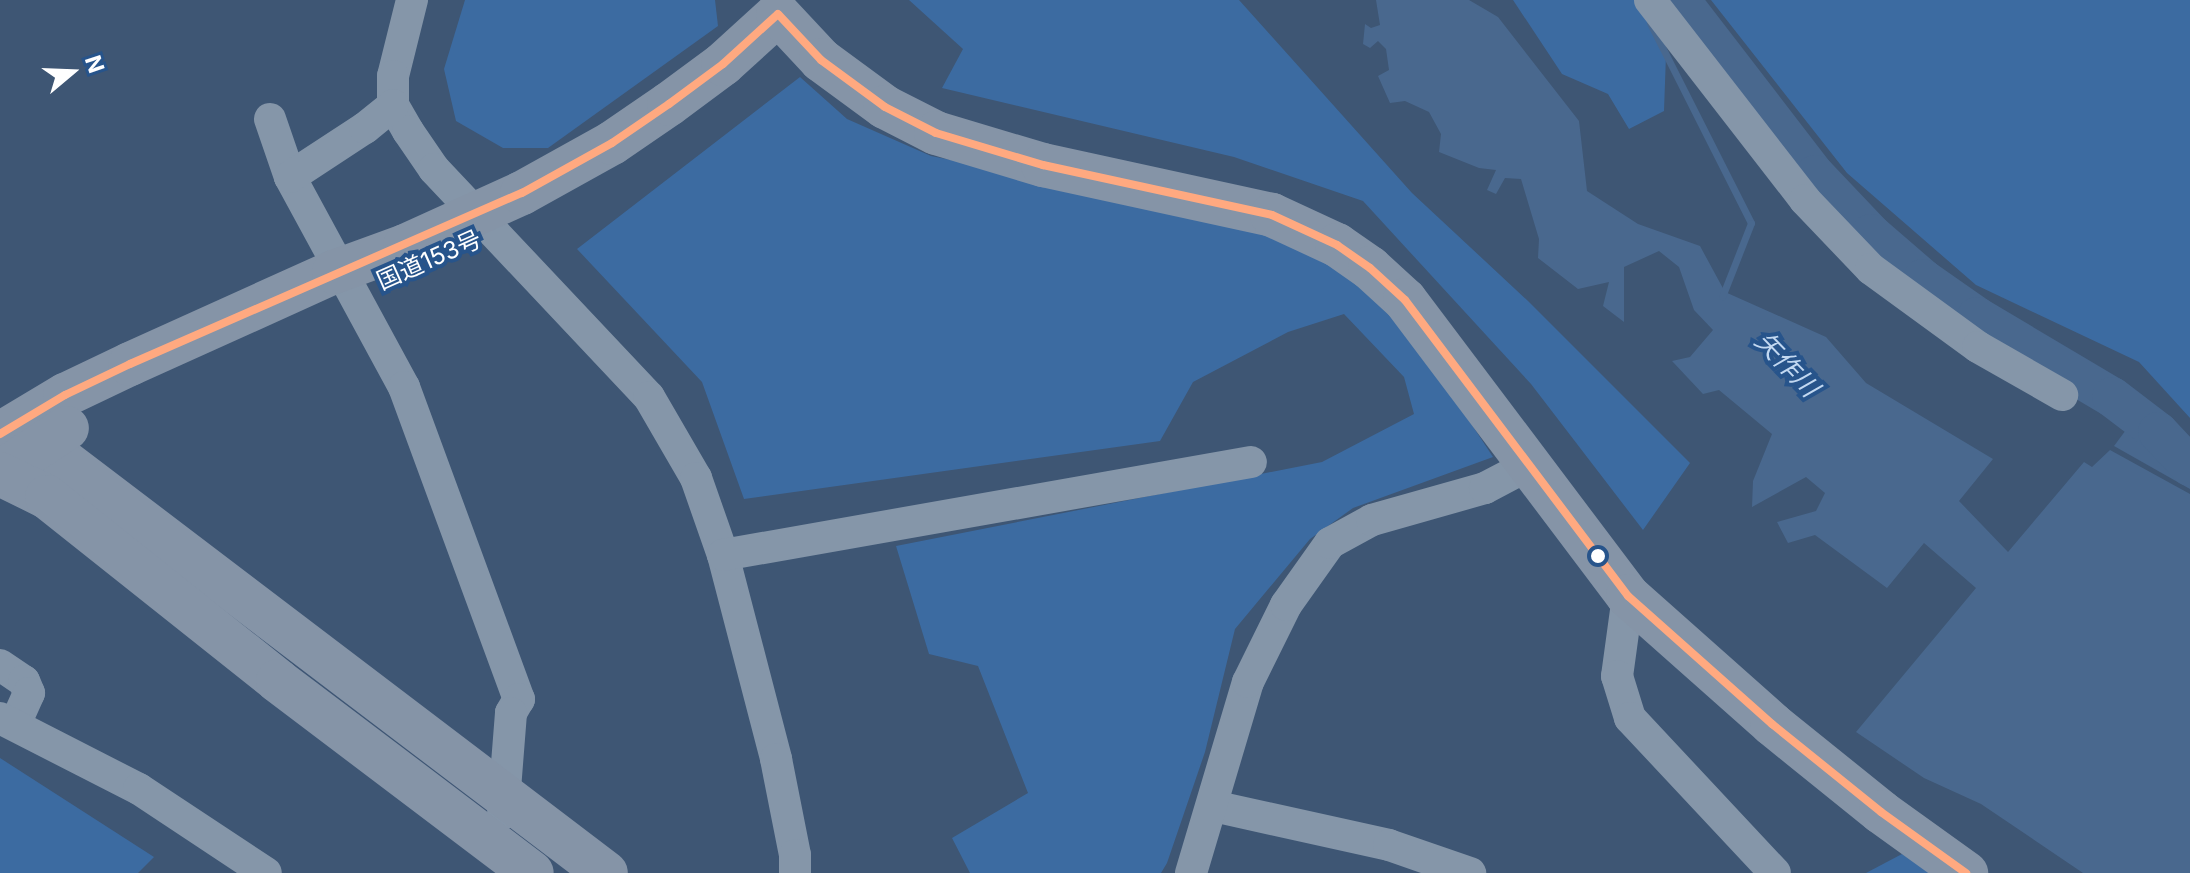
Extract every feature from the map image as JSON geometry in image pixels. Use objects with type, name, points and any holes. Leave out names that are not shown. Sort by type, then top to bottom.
[{"type":"highway","name":"国道153号","points":[[532,873],[278,681],[47,497],[0,473],[13,428],[207,356],[471,243],[547,205],[646,144],[780,16]]},
{"type":"highway","points":[[780,16],[821,60],[885,107],[936,133],[986,151],[1043,165],[1234,205],[1301,226],[1337,245],[1370,268],[1405,300],[1527,466],[1628,596],[1772,724],[1881,812],[1966,873]]},
{"type":"highway","points":[[13,428],[606,873]]},
{"type":"street","points":[[412,0],[393,76],[393,105],[434,169],[649,397],[696,478],[723,555],[776,759],[795,873]]},
{"type":"street","points":[[1650,0],[1805,200],[1871,269],[1978,347],[2062,395]]},
{"type":"street","points":[[296,187],[393,105]]},
{"type":"street","points":[[270,119],[296,187],[404,387],[519,699],[511,713],[499,873]]},
{"type":"street","points":[[723,555],[1251,462]]},
{"type":"street","points":[[1191,873],[1248,682],[1286,605],[1330,543],[1372,520],[1485,488],[1527,466]]},
{"type":"street","points":[[1628,596],[1617,676],[1630,718],[1775,873]]},
{"type":"street","points":[[0,665],[24,681],[29,693],[7,721],[139,789],[266,873]]},
{"type":"street","points":[[1213,806],[1389,845],[1470,873]]},
{"type":"shaded area","points":[[465,0],[715,0],[718,26],[548,148],[503,148],[456,121],[444,69]]},
{"type":"shaded area","points":[[909,0],[1239,0],[1412,193],[1528,301],[1690,463],[1643,530],[1531,384],[1363,201],[1234,157],[942,88],[963,49]]},
{"type":"shaded area","points":[[1513,0],[1636,0],[1666,55],[1664,111],[1629,129],[1608,94],[1562,74]]},
{"type":"shaded area","points":[[1711,0],[2190,0],[2190,418],[2139,362],[1976,285],[1847,173]]},
{"type":"shaded area","points":[[800,77],[847,119],[931,156],[1252,220],[1336,260],[1423,350],[1493,457],[1353,508],[1310,539],[1235,629],[1205,752],[1161,873],[970,873],[952,838],[1028,793],[978,666],[929,654],[896,546],[1322,462],[1414,414],[1404,377],[1344,314],[1288,332],[1193,382],[1160,441],[744,499],[702,382],[577,249]]},
{"type":"shaded area","points":[[0,758],[154,857],[138,873],[0,873]]},
{"type":"shaded area","points":[[1902,854],[1934,873],[1866,873]]},
{"type":"water","points":[[1376,0],[1469,0],[1498,17],[1579,121],[1587,191],[1638,224],[1700,246],[1725,292],[1826,337],[1866,383],[1993,459],[1959,501],[2008,552],[2084,462],[2092,467],[2110,450],[2190,494],[2190,873],[2083,873],[1981,804],[1924,778],[1856,732],[1976,588],[1924,543],[1887,588],[1815,535],[1788,543],[1777,522],[1816,511],[1825,493],[1806,477],[1752,507],[1753,481],[1772,434],[1719,390],[1703,394],[1672,361],[1690,357],[1713,330],[1694,310],[1679,267],[1659,251],[1624,267],[1624,322],[1603,306],[1609,282],[1578,289],[1538,258],[1539,239],[1521,179],[1505,178],[1496,194],[1487,190],[1496,170],[1479,168],[1439,152],[1441,134],[1429,112],[1405,101],[1390,103],[1378,76],[1389,70],[1386,49],[1378,41],[1370,48],[1363,44],[1365,24],[1371,28],[1380,25]]},
{"type":"water","points":[[2146,403],[2161,415],[2190,460],[2190,489],[2114,446]]},
{"type":"waterway","name":"矢作川","points":[[1680,0],[1815,175],[1871,234],[1923,279],[1977,317],[2112,397],[2158,432],[2190,466]]},
{"type":"waterway","points":[[1650,23],[1751,223],[1722,297]]},
{"type":"transit line","points":[[0,434],[65,395],[130,364],[522,193],[612,143],[669,104],[723,64],[778,14],[821,60],[885,107],[936,133],[1043,165],[1272,215],[1337,245],[1370,268],[1405,300],[1628,596],[1772,724],[1881,812],[1966,873]]}]
